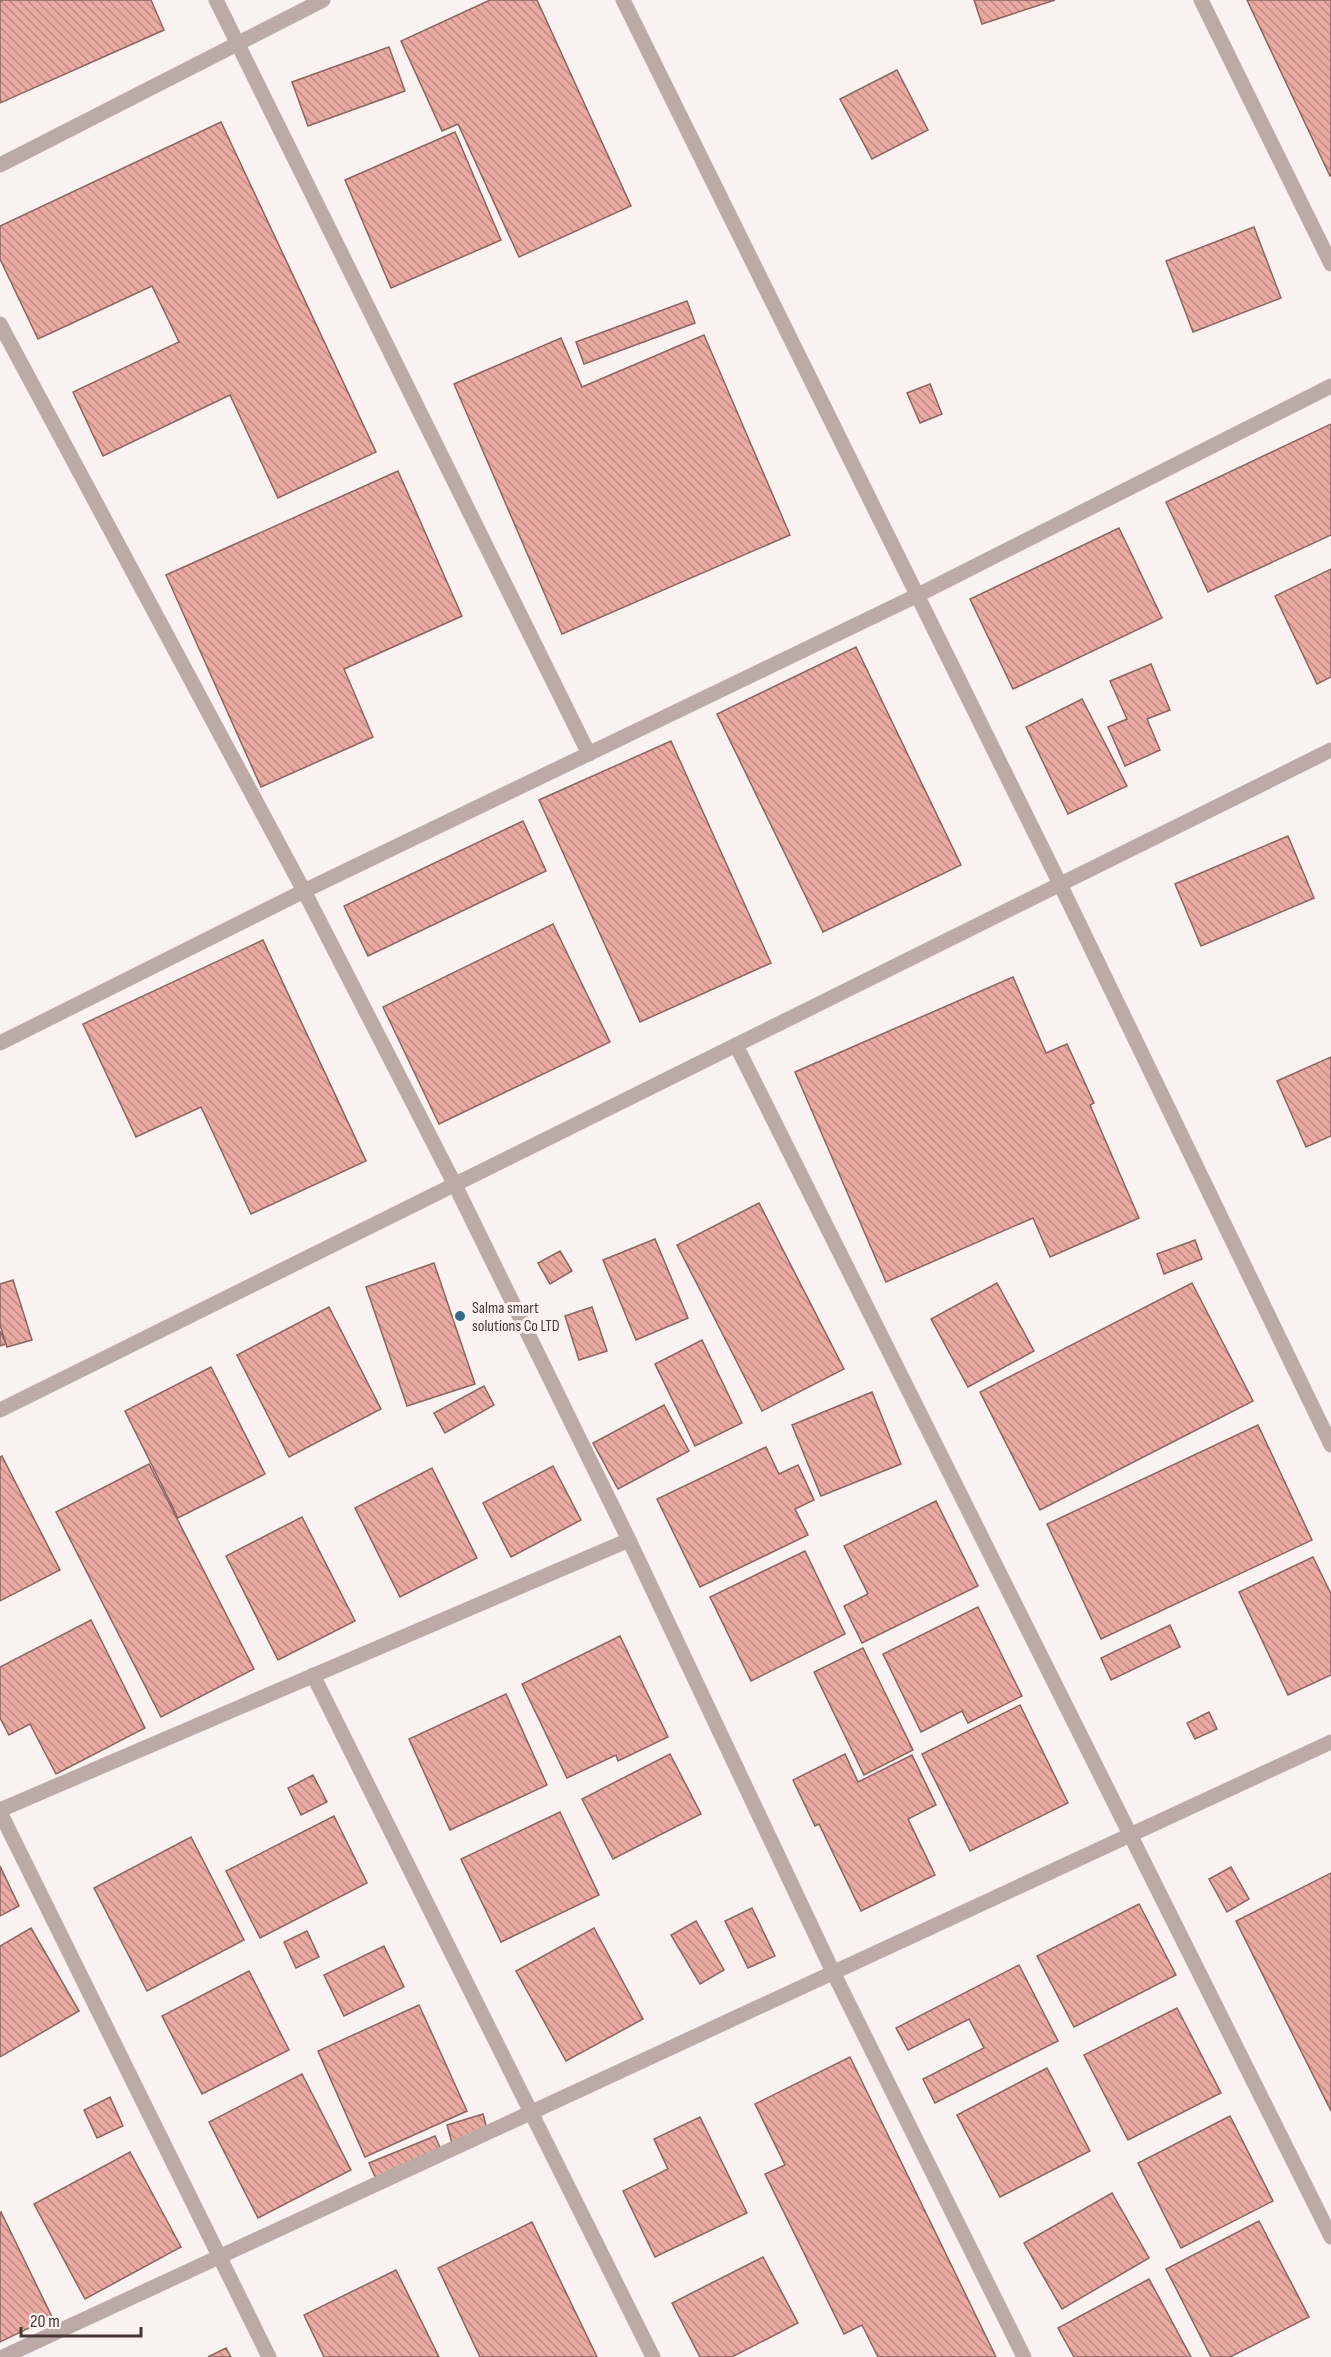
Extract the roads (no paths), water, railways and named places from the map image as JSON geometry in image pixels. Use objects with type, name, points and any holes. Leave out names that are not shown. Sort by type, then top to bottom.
[{"type":"street","points":[[216,0],[589,754]]},
{"type":"street","points":[[0,165],[323,0]]},
{"type":"street","points":[[623,0],[1060,884],[1331,1445]]},
{"type":"street","points":[[1201,0],[1331,264]]},
{"type":"street","points":[[0,324],[304,891],[455,1185],[629,1539],[833,1972],[1024,2357]]},
{"type":"street","points":[[0,1043],[304,891],[918,595],[1331,386]]},
{"type":"street","points":[[0,1410],[1331,750]]},
{"type":"street","points":[[736,1045],[1331,2237]]},
{"type":"street","points":[[270,2357],[0,1811],[629,1539]]},
{"type":"street","points":[[313,1675],[653,2357]]},
{"type":"street","points":[[3,2357],[1331,1742]]},
{"type":"place","name":"Salma smart solutions Co LTD","points":[[460,1316]]}]
